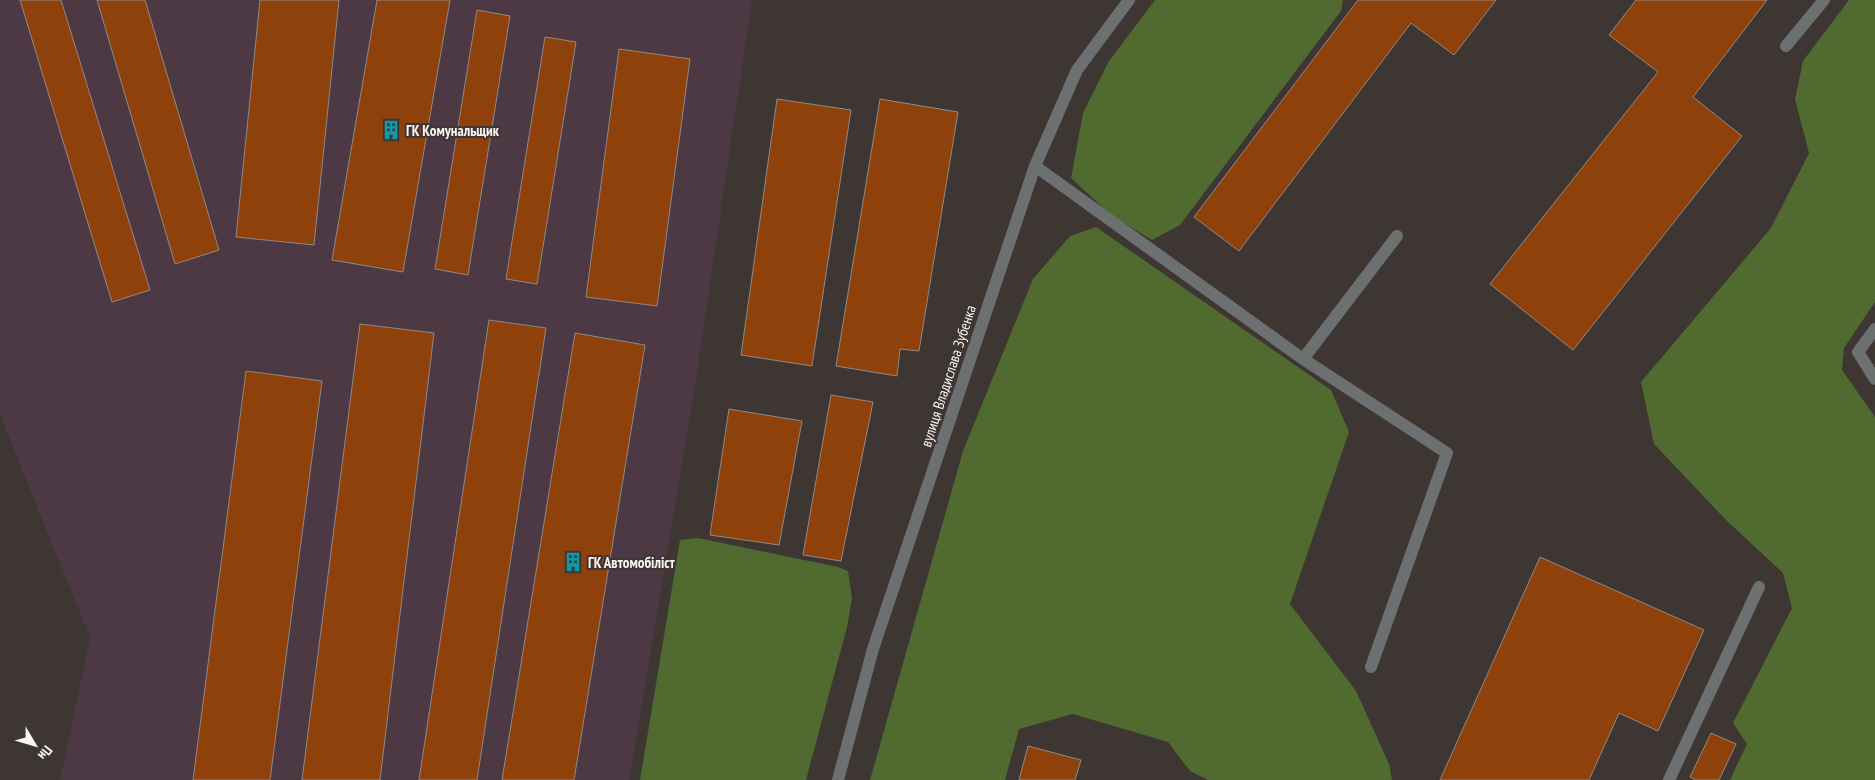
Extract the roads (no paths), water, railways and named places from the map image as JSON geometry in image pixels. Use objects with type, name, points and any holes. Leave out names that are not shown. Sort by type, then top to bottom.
[{"type":"street","name":"вулиця Владислава Зубенка","points":[[838,780],[873,649],[1035,166],[1077,70],[1129,0]]},
{"type":"street","points":[[1786,46],[1824,0]]},
{"type":"street","points":[[1035,166],[1303,359],[1447,453],[1371,668]]},
{"type":"street","points":[[1303,359],[1397,236]]},
{"type":"street","points":[[1875,329],[1858,352],[1875,378]]},
{"type":"street","points":[[1669,780],[1759,587]]},
{"type":"place","name":"ГК Комунальщик","points":[[391,130]]},
{"type":"place","name":"ГК Автомобіліст","points":[[573,562]]}]
